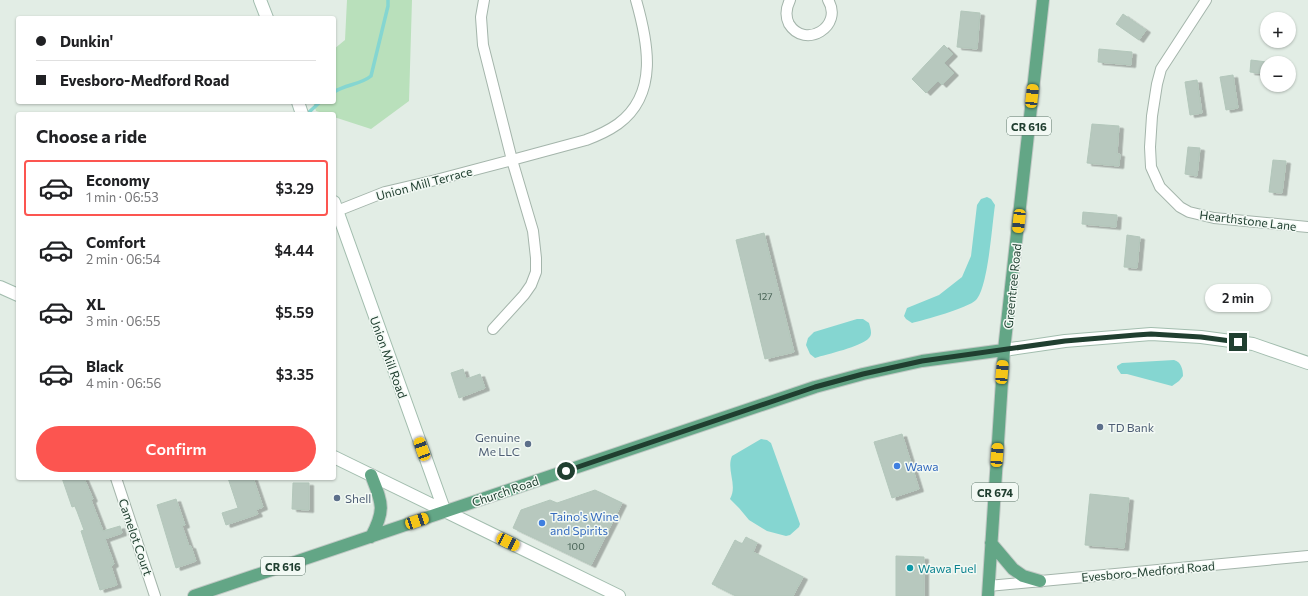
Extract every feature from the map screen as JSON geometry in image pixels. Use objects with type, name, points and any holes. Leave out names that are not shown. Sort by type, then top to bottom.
[{"type":"main road","name":"Greentree Road","points":[[988,591],[1004,350],[1043,0]]},
{"type":"main road","name":"Church Road","points":[[194,596],[815,387],[863,374],[922,361],[1004,350]]},
{"type":"main road","points":[[371,475],[381,502],[381,514],[378,524],[371,537]]},
{"type":"main road","points":[[991,543],[1023,576],[1040,581]]},
{"type":"street","points":[[260,0],[266,16]]},
{"type":"street","points":[[484,0],[481,17],[483,45],[512,160],[533,231],[536,258],[536,272],[531,285],[524,295],[493,329]]},
{"type":"street","name":"Union Mill Terrace","points":[[336,206],[586,140],[597,136],[619,123],[629,115],[637,104],[646,81],[648,68],[645,40],[636,0]]},
{"type":"street","points":[[790,0],[787,5],[787,20],[791,27],[797,32],[805,35],[819,33],[825,29],[829,23],[831,9],[828,0]]},
{"type":"street","name":"Hearthstone Lane","points":[[1206,0],[1161,69],[1157,84],[1152,116],[1150,146],[1152,167],[1160,187],[1180,207],[1201,216],[1308,227]]},
{"type":"street","name":"Union Mill Road","points":[[336,206],[444,512]]},
{"type":"street","points":[[0,287],[16,294]]},
{"type":"street","points":[[1004,350],[1065,341],[1151,334],[1201,337],[1253,344],[1308,363]]},
{"type":"street","points":[[336,458],[444,512],[619,596]]},
{"type":"street","name":"Camelot Court","points":[[117,480],[156,596]]},
{"type":"street","name":"Evesboro-Medford Road","points":[[988,591],[1040,581],[1308,556]]},
{"type":"green space","points":[[347,0],[412,0],[409,101],[371,129],[336,118],[336,112],[316,111],[314,104],[336,104],[336,47],[345,40]]},
{"type":"water","points":[[987,197],[991,199],[995,205],[984,283],[976,300],[964,307],[912,323],[904,316],[907,308],[939,295],[962,277],[971,256],[977,205],[981,199]]},
{"type":"water","points":[[857,319],[863,319],[869,323],[871,335],[865,341],[852,347],[815,358],[810,354],[806,345],[808,338],[814,332]]},
{"type":"water","points":[[1174,360],[1181,366],[1183,376],[1172,386],[1127,374],[1121,374],[1117,368],[1117,366],[1122,363]]},
{"type":"water","points":[[761,439],[767,440],[771,443],[800,524],[799,527],[790,535],[786,536],[767,531],[749,520],[730,499],[733,488],[730,467],[732,456]]},
{"type":"building","points":[[961,11],[980,13],[977,49],[957,47]]},
{"type":"building","points":[[1123,14],[1146,30],[1139,40],[1116,24]]},
{"type":"building","points":[[944,45],[953,54],[944,63],[954,73],[942,85],[938,81],[926,93],[912,79]]},
{"type":"building","points":[[1099,49],[1132,52],[1131,65],[1098,62]]},
{"type":"building","points":[[1251,60],[1260,61],[1260,73],[1250,72]]},
{"type":"building","points":[[1233,75],[1238,108],[1226,110],[1220,77]]},
{"type":"building","points":[[1197,80],[1202,113],[1190,115],[1185,82]]},
{"type":"building","points":[[1092,124],[1119,126],[1117,154],[1120,154],[1119,166],[1087,163]]},
{"type":"building","points":[[1188,147],[1200,148],[1197,176],[1185,174]]},
{"type":"building","points":[[1273,160],[1286,161],[1282,193],[1269,192]]},
{"type":"building","points":[[1083,212],[1117,215],[1116,227],[1082,224]]},
{"type":"building","points":[[764,233],[794,352],[765,359],[736,240]]},
{"type":"building","points":[[1127,235],[1140,237],[1137,268],[1124,267]]},
{"type":"building","points":[[463,369],[466,379],[480,374],[485,388],[459,398],[451,373]]},
{"type":"building","name":"Wawa","points":[[902,434],[919,489],[892,498],[874,442]]},
{"type":"building","points":[[63,480],[85,480],[93,499],[91,500],[103,531],[120,526],[122,533],[105,539],[114,564],[111,566],[117,585],[100,590],[81,531],[84,530],[75,506],[72,507]]},
{"type":"building","points":[[229,480],[254,480],[263,507],[256,510],[258,514],[226,525],[222,513],[238,508]]},
{"type":"building","points":[[293,483],[309,483],[309,510],[292,509]]},
{"type":"building","points":[[595,490],[622,503],[591,565],[513,528],[521,510],[550,500],[557,503]]},
{"type":"building","points":[[1090,494],[1129,498],[1124,548],[1085,545]]},
{"type":"building","points":[[176,499],[185,525],[182,526],[196,561],[176,568],[157,505]]},
{"type":"building","points":[[746,537],[757,543],[753,552],[803,577],[793,596],[736,596],[712,584],[735,540],[742,544]]},
{"type":"building","name":"Wawa Fuel","points":[[896,556],[924,557],[924,596],[896,596]]},
{"type":"waterway","points":[[336,91],[367,79],[371,76],[388,6],[388,0]]},
{"type":"waterway","points":[[309,112],[318,104]]},
{"type":"place","name":"TD Bank","points":[[1100,427]]},
{"type":"place","name":"Genuine Me LLC","points":[[528,444]]},
{"type":"place","name":"Wawa","points":[[897,466]]},
{"type":"place","name":"Shell","points":[[337,498]]},
{"type":"place","name":"Taino's Wine and Spirits","points":[[542,523]]},
{"type":"place","name":"Wawa Fuel","points":[[910,568]]},
{"type":"route","points":[[566,471],[815,387],[863,374],[922,361],[1065,341],[1151,334],[1201,337],[1238,342]]}]
